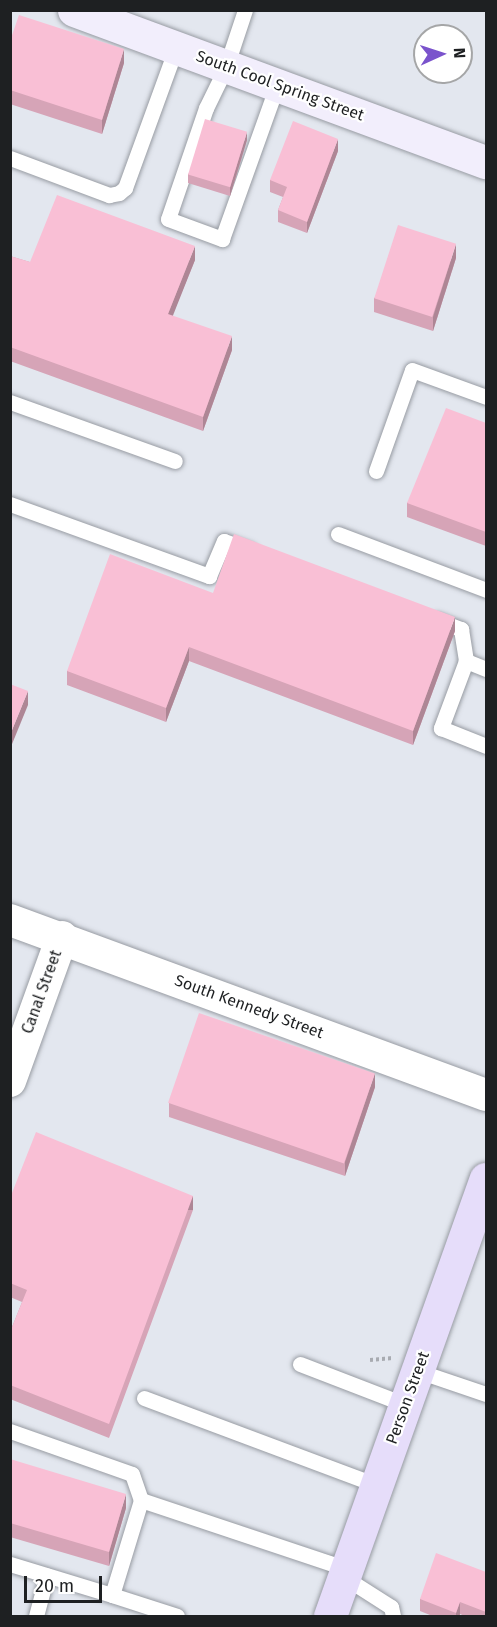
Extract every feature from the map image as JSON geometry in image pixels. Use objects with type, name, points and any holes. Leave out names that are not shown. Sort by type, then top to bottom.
[{"type":"main road","name":"Person Street","points":[[330,1617],[406,1405],[410,1364],[486,1179]]},
{"type":"street","name":"South Cool Spring Street","points":[[74,10],[486,162]]},
{"type":"street","name":"South Kennedy Street","points":[[10,920],[62,937],[486,1095]]},
{"type":"street","name":"Canal Street","points":[[10,1081],[62,937]]},
{"type":"lane","points":[[245,10],[226,67],[206,108],[168,219],[222,239],[277,85]]},
{"type":"lane","points":[[10,158],[109,195],[119,193],[125,188],[176,48]]},
{"type":"lane","points":[[376,471],[412,370],[486,397]]},
{"type":"lane","points":[[10,402],[175,461]]},
{"type":"lane","points":[[10,504],[209,576],[224,541],[267,557]]},
{"type":"lane","points":[[338,534],[486,591]]},
{"type":"lane","points":[[418,613],[461,629],[466,661],[441,728],[486,746]]},
{"type":"lane","points":[[466,661],[486,669]]},
{"type":"lane","points":[[300,1364],[406,1405]]},
{"type":"lane","points":[[410,1364],[486,1394]]},
{"type":"lane","points":[[144,1398],[377,1485]]},
{"type":"lane","points":[[10,1431],[132,1474],[141,1500],[112,1594]]},
{"type":"lane","points":[[141,1500],[346,1573],[391,1607],[393,1617]]},
{"type":"lane","points":[[10,1564],[112,1594],[177,1617]]},
{"type":"lane","points":[[36,1617],[48,1575]]},
{"type":"path","points":[[370,1360],[410,1364]]},
{"type":"building","points":[[19,15],[124,49],[102,120],[10,90],[10,41]]},
{"type":"building","points":[[205,119],[247,132],[230,187],[188,174]]},
{"type":"building","points":[[293,121],[338,139],[307,222],[278,210],[287,187],[270,180]]},
{"type":"building","points":[[57,195],[195,246],[168,314],[232,336],[203,417],[10,347],[10,256],[30,262]]},
{"type":"building","points":[[398,225],[456,244],[432,317],[374,298]]},
{"type":"building","points":[[446,408],[486,423],[486,532],[407,503]]},
{"type":"building","points":[[234,534],[455,617],[413,731],[189,647],[166,708],[67,671],[110,554],[213,593]]},
{"type":"building","points":[[10,684],[28,691],[10,735]]},
{"type":"building","points":[[199,1013],[375,1074],[344,1163],[168,1103]]},
{"type":"building","points":[[36,1132],[193,1196],[109,1424],[10,1385],[10,1332],[27,1290],[10,1283],[10,1198]]},
{"type":"building","points":[[10,1459],[126,1494],[109,1552],[10,1523]]},
{"type":"building","points":[[436,1553],[486,1572],[486,1612],[460,1602],[456,1613],[420,1599]]}]
